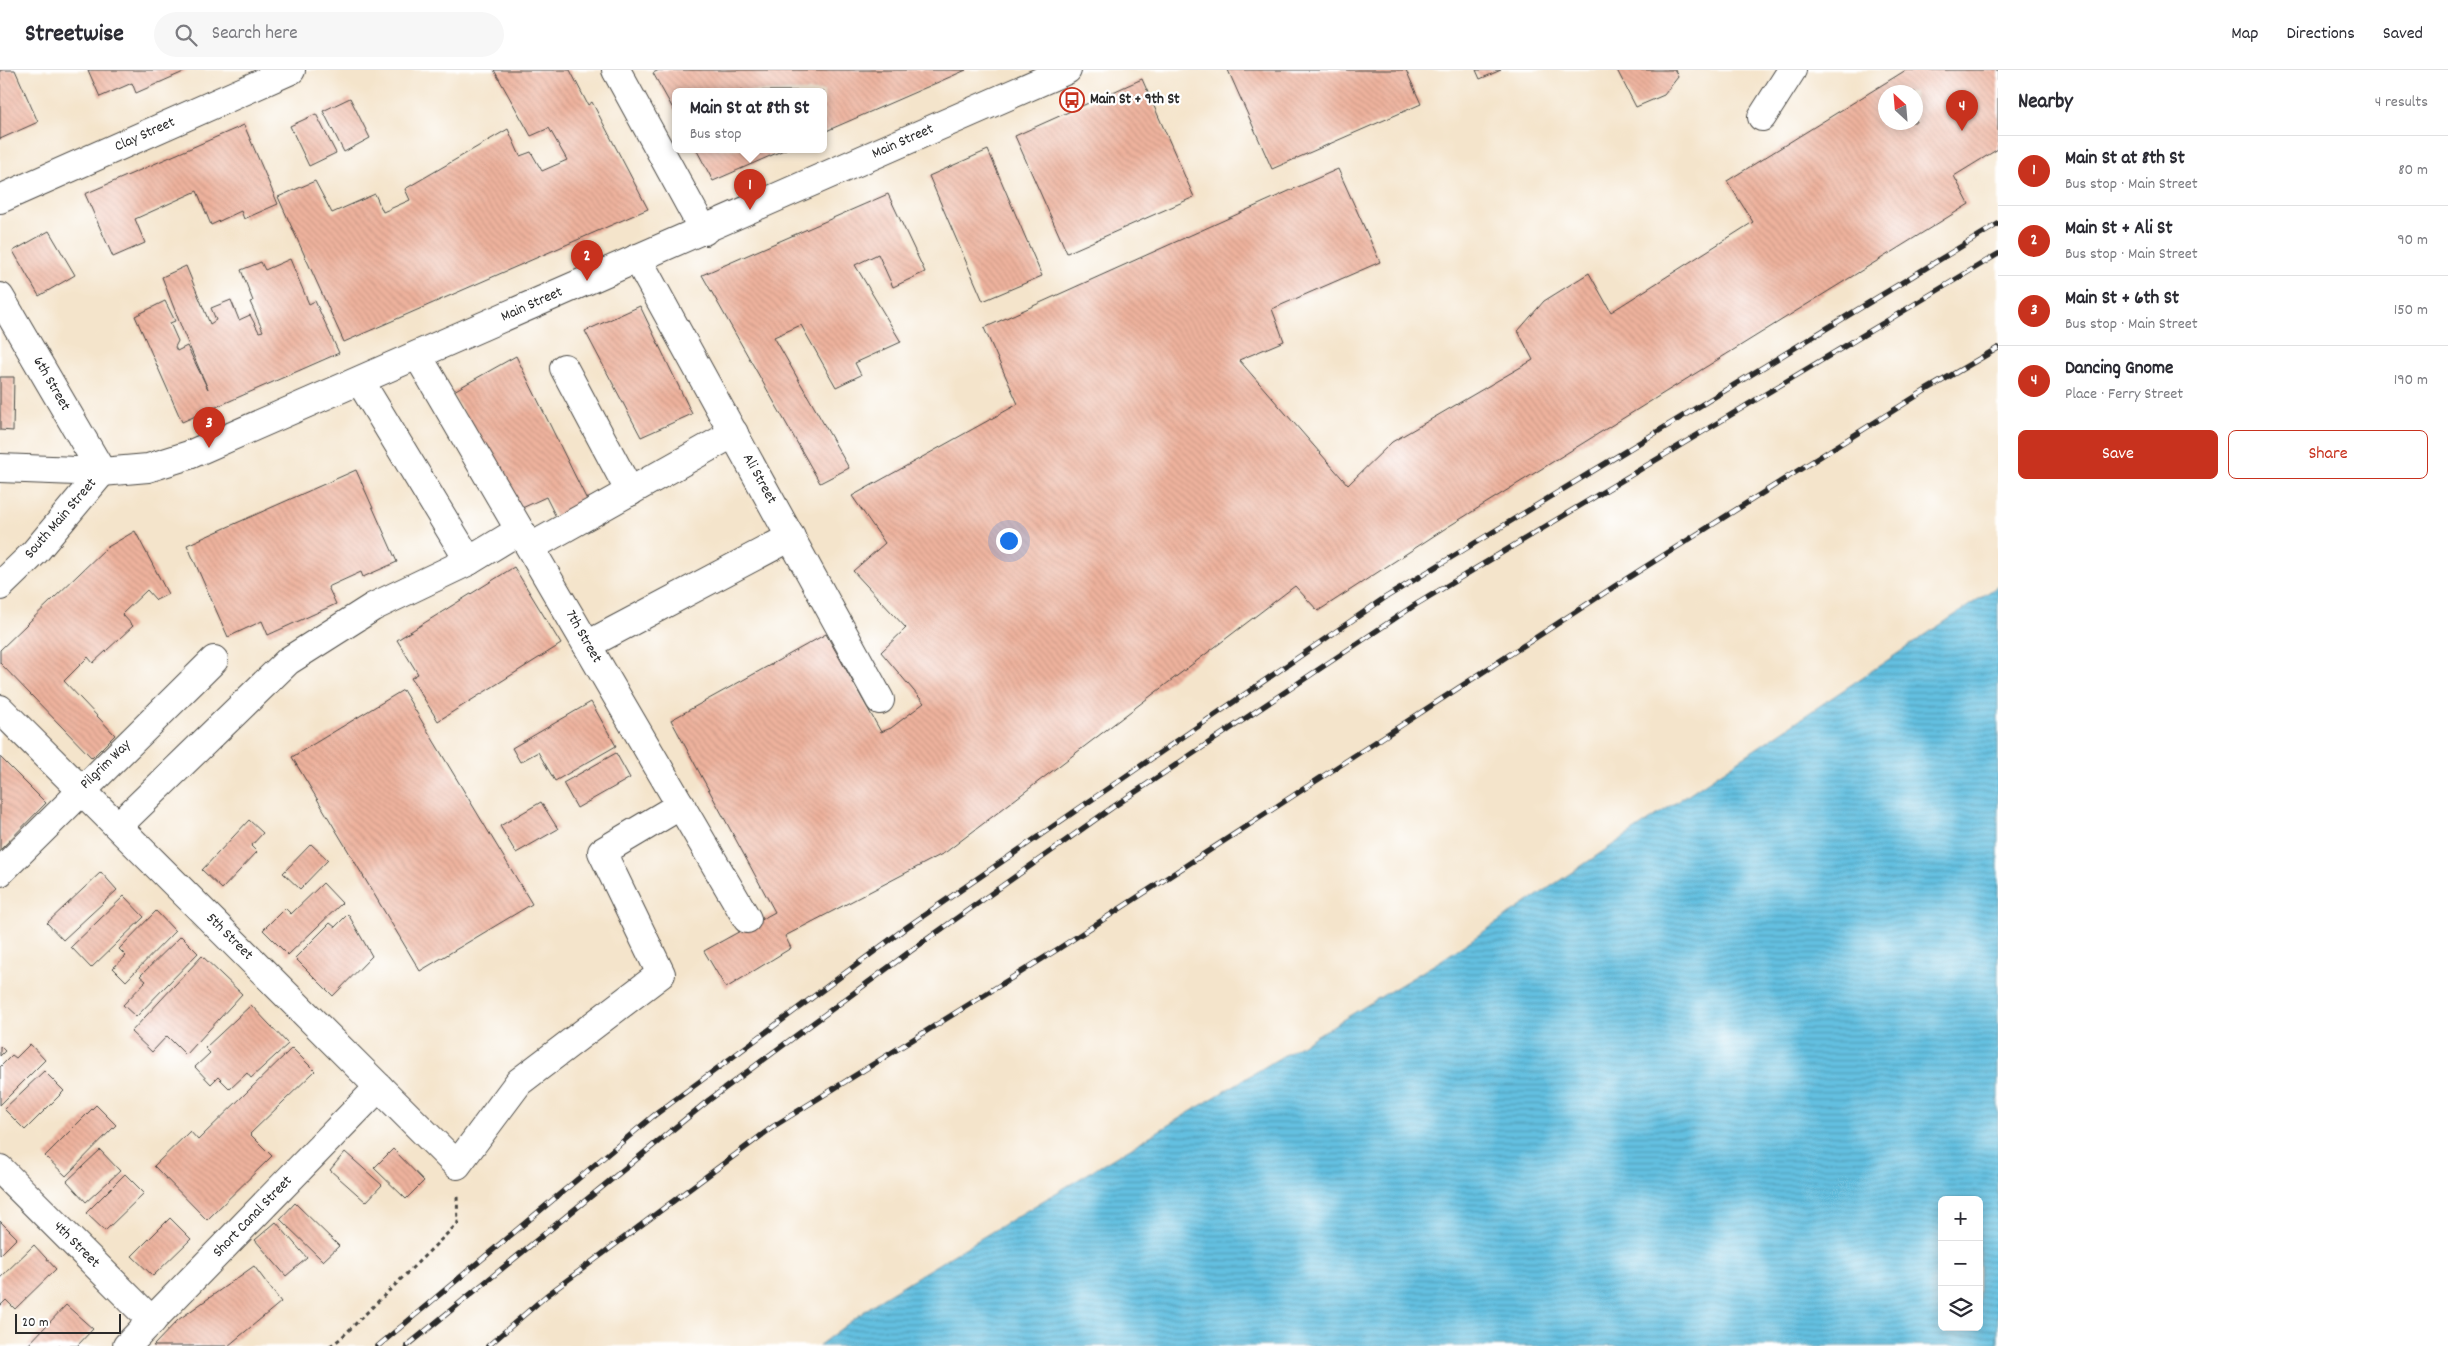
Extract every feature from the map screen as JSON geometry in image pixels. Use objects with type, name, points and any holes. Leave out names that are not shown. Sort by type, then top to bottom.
[{"type":"street","name":"Clay Street","points":[[0,199],[291,70]]},
{"type":"street","points":[[616,70],[704,231]]},
{"type":"street","name":"Main Street","points":[[0,468],[102,472],[148,468],[189,455],[418,356],[637,258],[704,231],[1033,77],[1067,70]]},
{"type":"street","points":[[1762,117],[1792,70]]},
{"type":"street","name":"Ali Street","points":[[637,258],[880,700]]},
{"type":"street","name":"6th Street","points":[[0,297],[102,472]]},
{"type":"street","name":"7th Street","points":[[418,356],[747,919]]},
{"type":"street","points":[[564,368],[630,492]]},
{"type":"street","points":[[360,381],[469,561]]},
{"type":"street","points":[[118,826],[288,660],[373,607],[469,561],[630,492],[734,433]]},
{"type":"street","name":"South Main Street","points":[[0,586],[35,552],[102,472]]},
{"type":"street","points":[[587,645],[791,537]]},
{"type":"street","name":"Pilgrim Way","points":[[0,872],[214,660]]},
{"type":"street","name":"5th Street","points":[[0,709],[457,1165]]},
{"type":"street","points":[[457,1165],[520,1082],[661,974],[602,852],[681,805]]},
{"type":"street","name":"Short Canal Street","points":[[127,1346],[379,1087]]},
{"type":"street","name":"4th Street","points":[[0,1169],[152,1321]]},
{"type":"path","points":[[330,1346],[340,1339],[458,1223],[457,1165]]},
{"type":"water","points":[[1998,586],[1998,1346],[818,1346],[882,1298],[1440,961]]},
{"type":"building","points":[[0,70],[15,70],[38,122],[0,139]]},
{"type":"building","points":[[88,70],[188,70],[136,93],[132,83],[100,97]]},
{"type":"building","points":[[494,70],[570,70],[588,105],[592,102],[648,209],[344,342],[278,197],[315,181],[332,213],[375,194],[383,212],[410,200],[405,189],[508,129],[520,156],[531,152],[542,171],[567,160],[549,128],[531,136]]},
{"type":"building","points":[[659,70],[966,70],[827,131],[827,88],[672,88],[672,107],[653,73]]},
{"type":"building","points":[[1228,70],[1406,70],[1421,104],[1272,169]]},
{"type":"building","points":[[1476,70],[1501,70],[1480,79]]},
{"type":"building","points":[[1617,70],[1675,70],[1678,77],[1664,95],[1636,107]]},
{"type":"building","points":[[1906,70],[1998,70],[1998,149],[1954,176],[1969,204],[1446,528],[1318,611],[1295,586],[946,852],[785,936],[791,948],[726,988],[704,951],[775,912],[671,720],[826,634],[881,732],[891,728],[924,703],[881,652],[906,628],[853,571],[885,543],[852,496],[1018,404],[984,328],[1338,169],[1380,262],[1272,309],[1284,341],[1239,360],[1348,485],[1392,442],[1533,360],[1518,331],[1544,301],[1589,273],[1611,312],[1753,222],[1727,181],[1878,87],[1878,130],[1923,130],[1923,85],[1882,85]]},
{"type":"building","points":[[1142,79],[1194,197],[1067,253],[1015,136]]},
{"type":"building","points":[[350,98],[370,138],[344,152],[323,111]]},
{"type":"building","points":[[316,114],[336,153],[309,166],[290,126]]},
{"type":"building","points":[[244,125],[278,204],[244,219],[241,211],[211,225],[197,191],[135,219],[145,243],[113,257],[85,194]]},
{"type":"building","points":[[988,150],[1042,276],[983,301],[929,176]]},
{"type":"building","points":[[698,153],[777,153],[713,181]]},
{"type":"building","points":[[888,194],[925,272],[893,287],[878,254],[855,265],[901,342],[855,363],[861,375],[836,387],[801,325],[774,337],[849,468],[820,483],[702,275]]},
{"type":"building","points":[[49,231],[75,275],[39,296],[13,251]]},
{"type":"building","points":[[290,259],[309,304],[315,301],[339,353],[182,422],[135,316],[165,301],[175,321],[170,323],[178,341],[175,347],[177,351],[187,346],[208,389],[162,277],[186,266],[210,324],[216,320],[211,308],[231,300],[239,320],[250,315],[259,332],[263,331],[250,302],[253,301],[241,270],[261,262],[265,270]]},
{"type":"building","points":[[640,306],[692,414],[641,437],[585,331]]},
{"type":"building","points":[[516,356],[589,504],[557,519],[546,497],[520,509],[452,392]]},
{"type":"building","points":[[0,377],[14,377],[13,431],[0,430]]},
{"type":"building","points":[[356,470],[397,562],[363,577],[361,572],[328,587],[336,604],[268,635],[262,621],[228,637],[187,545]]},
{"type":"building","points":[[135,531],[168,594],[156,600],[147,590],[122,614],[133,626],[93,663],[88,657],[64,681],[115,735],[92,758],[0,663],[0,650],[106,548]]},
{"type":"building","points":[[514,567],[561,644],[438,721],[411,678],[418,674],[397,640]]},
{"type":"building","points":[[403,690],[532,904],[420,971],[292,757]]},
{"type":"building","points":[[591,702],[616,746],[555,781],[538,752],[520,762],[512,748]]},
{"type":"building","points":[[616,753],[630,778],[577,808],[563,783]]},
{"type":"building","points":[[0,757],[46,803],[0,850]]},
{"type":"building","points":[[541,802],[558,829],[516,853],[500,826]]},
{"type":"building","points":[[249,820],[263,833],[251,846],[257,852],[222,889],[202,870]]},
{"type":"building","points":[[311,844],[328,860],[300,889],[283,873]]},
{"type":"building","points":[[101,872],[117,890],[63,940],[47,923]]},
{"type":"building","points":[[323,883],[342,903],[288,955],[263,930],[285,908],[291,914]]},
{"type":"building","points":[[124,896],[144,917],[91,968],[71,947]]},
{"type":"building","points":[[156,911],[175,931],[126,981],[113,968],[126,956],[119,949]]},
{"type":"building","points":[[348,914],[372,956],[333,996],[295,958],[330,923],[335,927]]},
{"type":"building","points":[[181,936],[198,953],[136,1017],[123,1005],[146,981],[140,976]]},
{"type":"building","points":[[202,956],[242,994],[186,1055],[167,1036],[152,1052],[131,1032]]},
{"type":"building","points":[[251,1005],[288,1044],[251,1078],[247,1073],[230,1089],[218,1077],[211,1084],[195,1067],[210,1053],[205,1048]]},
{"type":"building","points":[[30,1044],[45,1060],[0,1105],[0,1067],[12,1055],[16,1058]]},
{"type":"building","points":[[0,1046],[5,1051],[0,1056]]},
{"type":"building","points":[[292,1048],[315,1071],[250,1134],[272,1156],[207,1220],[154,1166],[190,1131],[198,1140]]},
{"type":"building","points":[[44,1071],[64,1091],[25,1130],[4,1109]]},
{"type":"building","points":[[96,1105],[116,1125],[66,1176],[45,1156]]},
{"type":"building","points":[[393,1149],[424,1181],[406,1199],[374,1168]]},
{"type":"building","points":[[100,1150],[120,1171],[86,1202],[67,1181]]},
{"type":"building","points":[[345,1152],[382,1185],[366,1202],[330,1170]]},
{"type":"building","points":[[125,1174],[144,1193],[105,1231],[86,1213]]},
{"type":"building","points":[[295,1203],[339,1246],[323,1261],[280,1219]]},
{"type":"building","points":[[170,1218],[191,1239],[153,1276],[132,1256]]},
{"type":"building","points":[[0,1221],[17,1238],[0,1255]]},
{"type":"building","points":[[276,1222],[307,1258],[286,1276],[255,1240]]},
{"type":"building","points":[[34,1245],[56,1269],[15,1309],[6,1300],[0,1306],[0,1278]]},
{"type":"building","points":[[254,1266],[281,1302],[228,1346],[153,1346],[178,1320]]},
{"type":"building","points":[[66,1305],[93,1329],[77,1346],[27,1346]]},
{"type":"railway","points":[[378,1346],[652,1117],[907,927],[1383,599],[1998,224]]},
{"type":"railway","points":[[407,1346],[709,1100],[912,950],[1113,807],[1415,605],[1998,254]]},
{"type":"railway","points":[[488,1346],[546,1296],[774,1126],[1058,949],[1615,586],[1926,390],[1998,348]]},
{"type":"place","name":"Main St + 9th St","points":[[1072,100]]},
{"type":"place","name":"Dancing Gnome","points":[[1962,131]]},
{"type":"place","name":"Main St at 8th St","points":[[750,210]]},
{"type":"place","name":"Main St + Ali St","points":[[587,281]]},
{"type":"place","name":"Main St + 6th St","points":[[209,448]]}]
